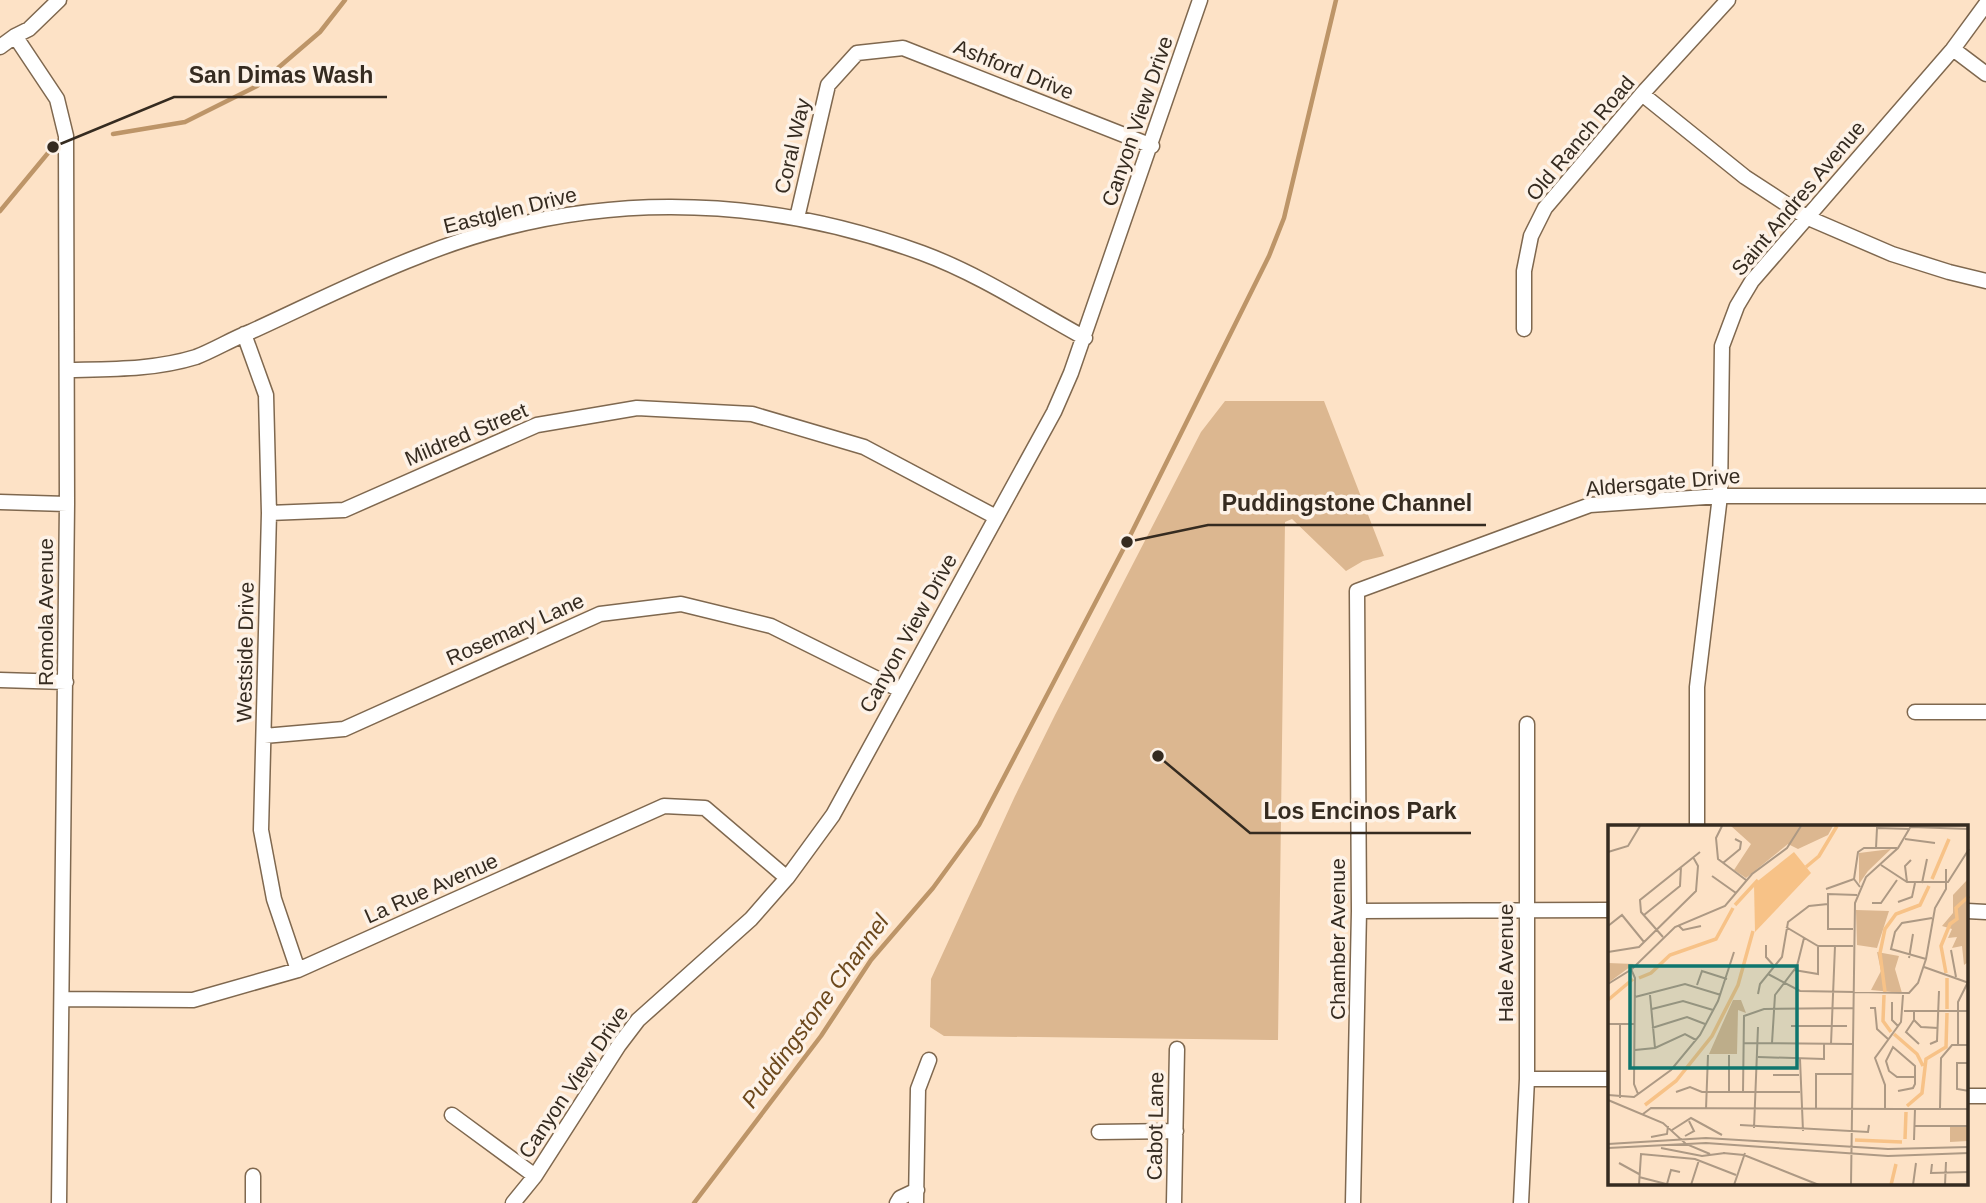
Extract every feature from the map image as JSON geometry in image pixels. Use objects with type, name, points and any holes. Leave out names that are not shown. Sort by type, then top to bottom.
[{"type":"street","points":[[0,47],[29,29],[59,0]]},
{"type":"street","name":"Canyon View Drive","points":[[513,1203],[535,1176],[638,1020],[751,919],[788,878],[833,815],[1054,412],[1085,338],[1200,0]]},
{"type":"street","name":"Old Ranch Road","points":[[1524,329],[1524,271],[1531,236],[1545,208],[1724,2]]},
{"type":"street","name":"Saint Andres Avenue","points":[[1697,825],[1697,687],[1720,496],[1722,346],[1737,306],[1752,281],[1953,50],[1986,4]]},
{"type":"street","name":"Romola Avenue","points":[[15,36],[57,99],[66,136],[66,682],[59,1203]]},
{"type":"street","name":"Ashford Drive","points":[[857,52],[903,48],[1152,146]]},
{"type":"street","points":[[1953,50],[1986,74]]},
{"type":"street","name":"Coral Way","points":[[797,218],[828,85],[857,52]]},
{"type":"street","points":[[1642,94],[1745,177],[1806,217],[1892,254],[1986,281]]},
{"type":"street","name":"Eastglen Drive","points":[[68,370],[146,368],[196,356],[418,256],[483,234],[551,217],[605,209],[660,206],[731,208],[797,218],[860,233],[961,270],[1085,338]]},
{"type":"street","name":"Westside Drive","points":[[244,334],[266,395],[269,513],[261,830],[274,899],[298,970]]},
{"type":"street","name":"Mildred Street","points":[[269,513],[344,510],[537,425],[637,408],[752,414],[864,447],[996,517]]},
{"type":"street","name":"Aldersgate Drive","points":[[1357,591],[1590,505],[1720,496],[1986,496]]},
{"type":"street","points":[[0,502],[67,504]]},
{"type":"street","name":"Chamber Avenue","points":[[1353,1203],[1359,911],[1357,591]]},
{"type":"street","name":"Rosemary Lane","points":[[264,736],[344,729],[600,614],[681,604],[771,626],[900,690]]},
{"type":"street","points":[[0,680],[66,682]]},
{"type":"street","points":[[1915,712],[1986,712]]},
{"type":"street","name":"Hale Avenue","points":[[1521,1203],[1527,1079],[1527,724]]},
{"type":"street","name":"La Rue Avenue","points":[[62,999],[193,1000],[298,970],[664,806],[705,808],[788,878]]},
{"type":"street","points":[[1359,911],[1608,910]]},
{"type":"street","points":[[1968,911],[1986,912]]},
{"type":"street","name":"Cabot Lane","points":[[1174,1203],[1177,1049]]},
{"type":"street","points":[[897,1203],[900,1198],[917,1196],[918,1089],[929,1060]]},
{"type":"street","points":[[1527,1079],[1608,1079]]},
{"type":"street","points":[[1968,1096],[1986,1096]]},
{"type":"street","points":[[452,1115],[535,1176]]},
{"type":"street","points":[[1099,1132],[1176,1131]]},
{"type":"street","points":[[253,1176],[253,1203]]},
{"type":"shaded area","points":[[1225,401],[1324,401],[1384,556],[1363,561],[1346,571],[1292,519],[1285,522],[1278,1040],[944,1036],[930,1027],[931,979],[1055,715],[1201,432]]},
{"type":"waterway","points":[[113,134],[185,122],[257,86],[320,32],[345,0]]},
{"type":"waterway","name":"Puddingstone Channel","points":[[694,1203],[821,1036],[871,960],[933,888],[979,825],[1127,542],[1269,256],[1284,218],[1336,0]]},
{"type":"waterway","points":[[0,211],[53,147]]},
{"type":"place","name":"San Dimas Wash","points":[[53,147]]},
{"type":"place","name":"Puddingstone Channel","points":[[1127,542]]},
{"type":"place","name":"Los Encinos Park","points":[[1158,756]]}]
